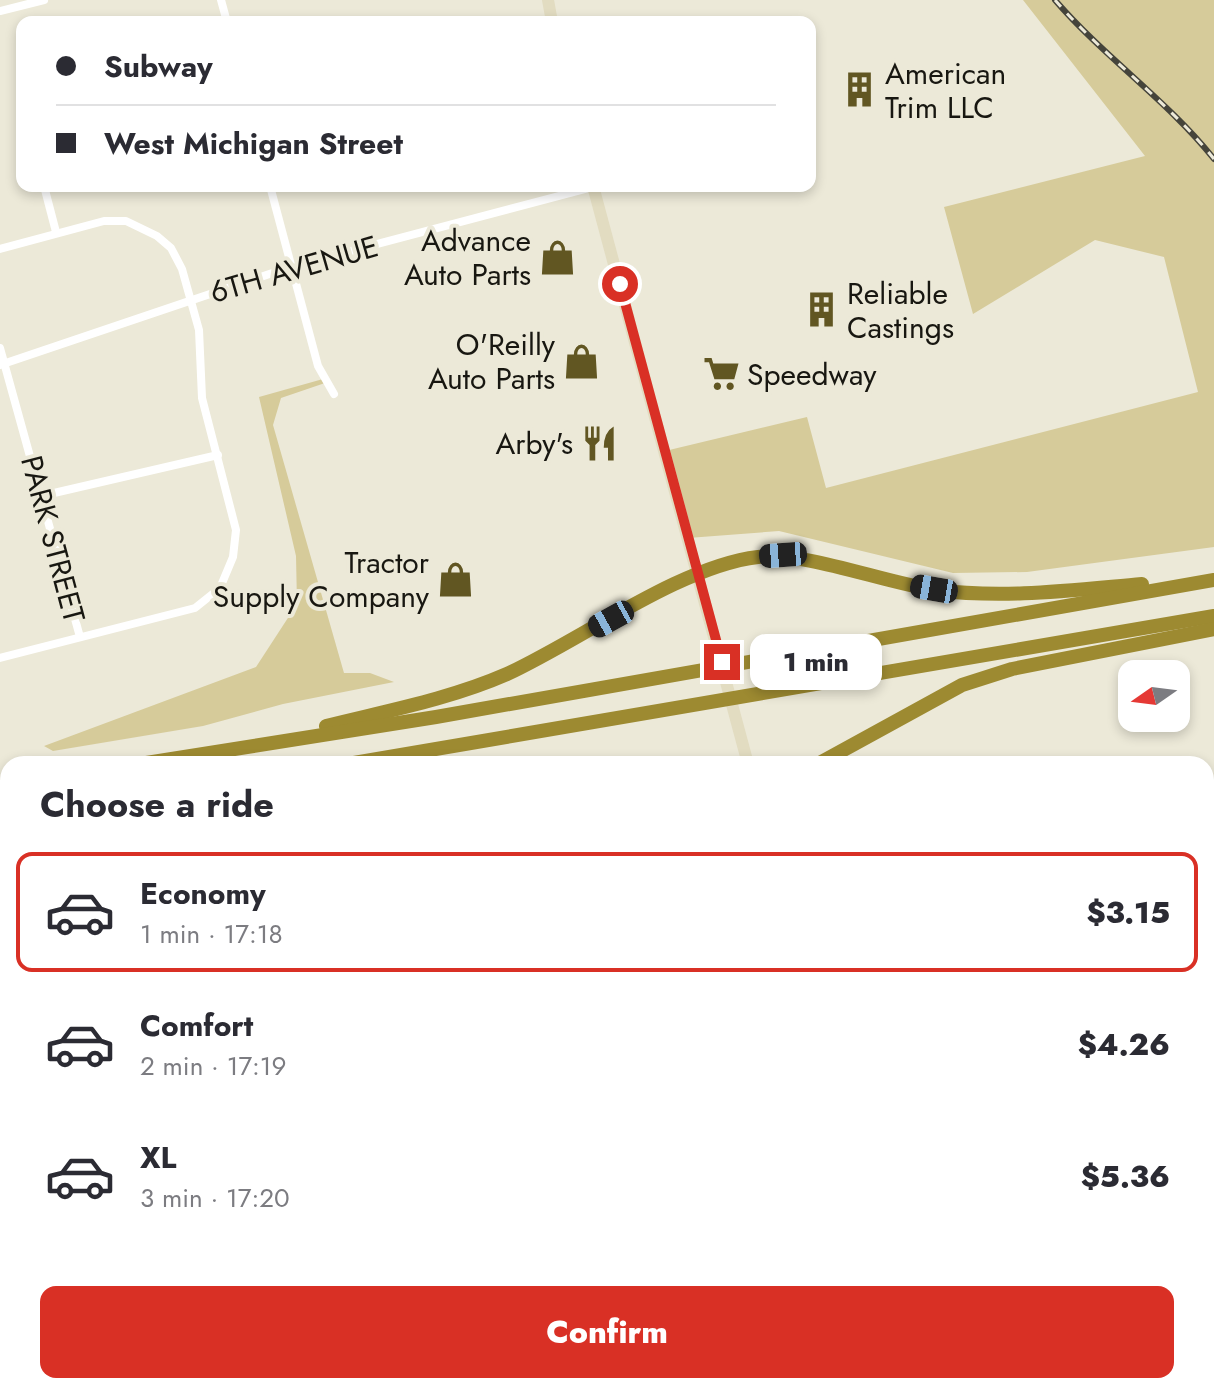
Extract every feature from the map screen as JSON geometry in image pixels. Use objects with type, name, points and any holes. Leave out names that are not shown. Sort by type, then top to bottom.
[{"type":"highway","points":[[247,747],[476,687],[559,648],[698,573],[755,557],[783,555],[877,579],[991,596],[1214,580]]},
{"type":"highway","points":[[190,756],[1214,580]]},
{"type":"highway","points":[[395,756],[1214,616]]},
{"type":"highway","points":[[833,756],[962,685],[1012,669],[1214,629]]},
{"type":"main road","points":[[595,192],[746,756]]},
{"type":"street","points":[[0,11],[44,0]]},
{"type":"street","points":[[46,192],[56,232]]},
{"type":"street","points":[[271,192],[318,366],[334,394]]},
{"type":"street","name":"6TH AVENUE","points":[[2,364],[290,267],[571,192]]},
{"type":"street","points":[[0,249],[104,221],[143,226],[171,248],[182,269],[199,330],[202,398],[236,530],[233,557],[220,588],[195,608],[0,658]]},
{"type":"street","name":"PARK STREET","points":[[0,348],[80,637]]},
{"type":"street","points":[[41,496],[218,455]]},
{"type":"shaded area","points":[[1023,0],[1214,0],[1214,547],[1027,572],[953,573],[779,531],[688,538],[665,451],[807,417],[826,488],[1198,392],[1164,257],[1095,240],[973,314],[944,207],[1145,156]]},
{"type":"shaded area","points":[[323,379],[325,383],[281,398],[273,425],[344,673],[370,673],[394,682],[283,704],[203,726],[53,751],[44,746],[256,667],[297,604],[296,556],[259,397]]},
{"type":"railway","points":[[1055,0],[1177,118],[1214,159]]},
{"type":"place","name":"American Trim LLC","points":[[859,90]]},
{"type":"place","name":"Advance Auto Parts","points":[[557,257]]},
{"type":"place","name":"Reliable Castings","points":[[821,310]]},
{"type":"place","name":"O'Reilly Auto Parts","points":[[581,361]]},
{"type":"place","name":"Speedway","points":[[721,374]]},
{"type":"place","name":"Arby's","points":[[599,443]]},
{"type":"place","name":"Tractor Supply Company","points":[[455,579]]},
{"type":"route","points":[[620,284],[722,662]]}]
